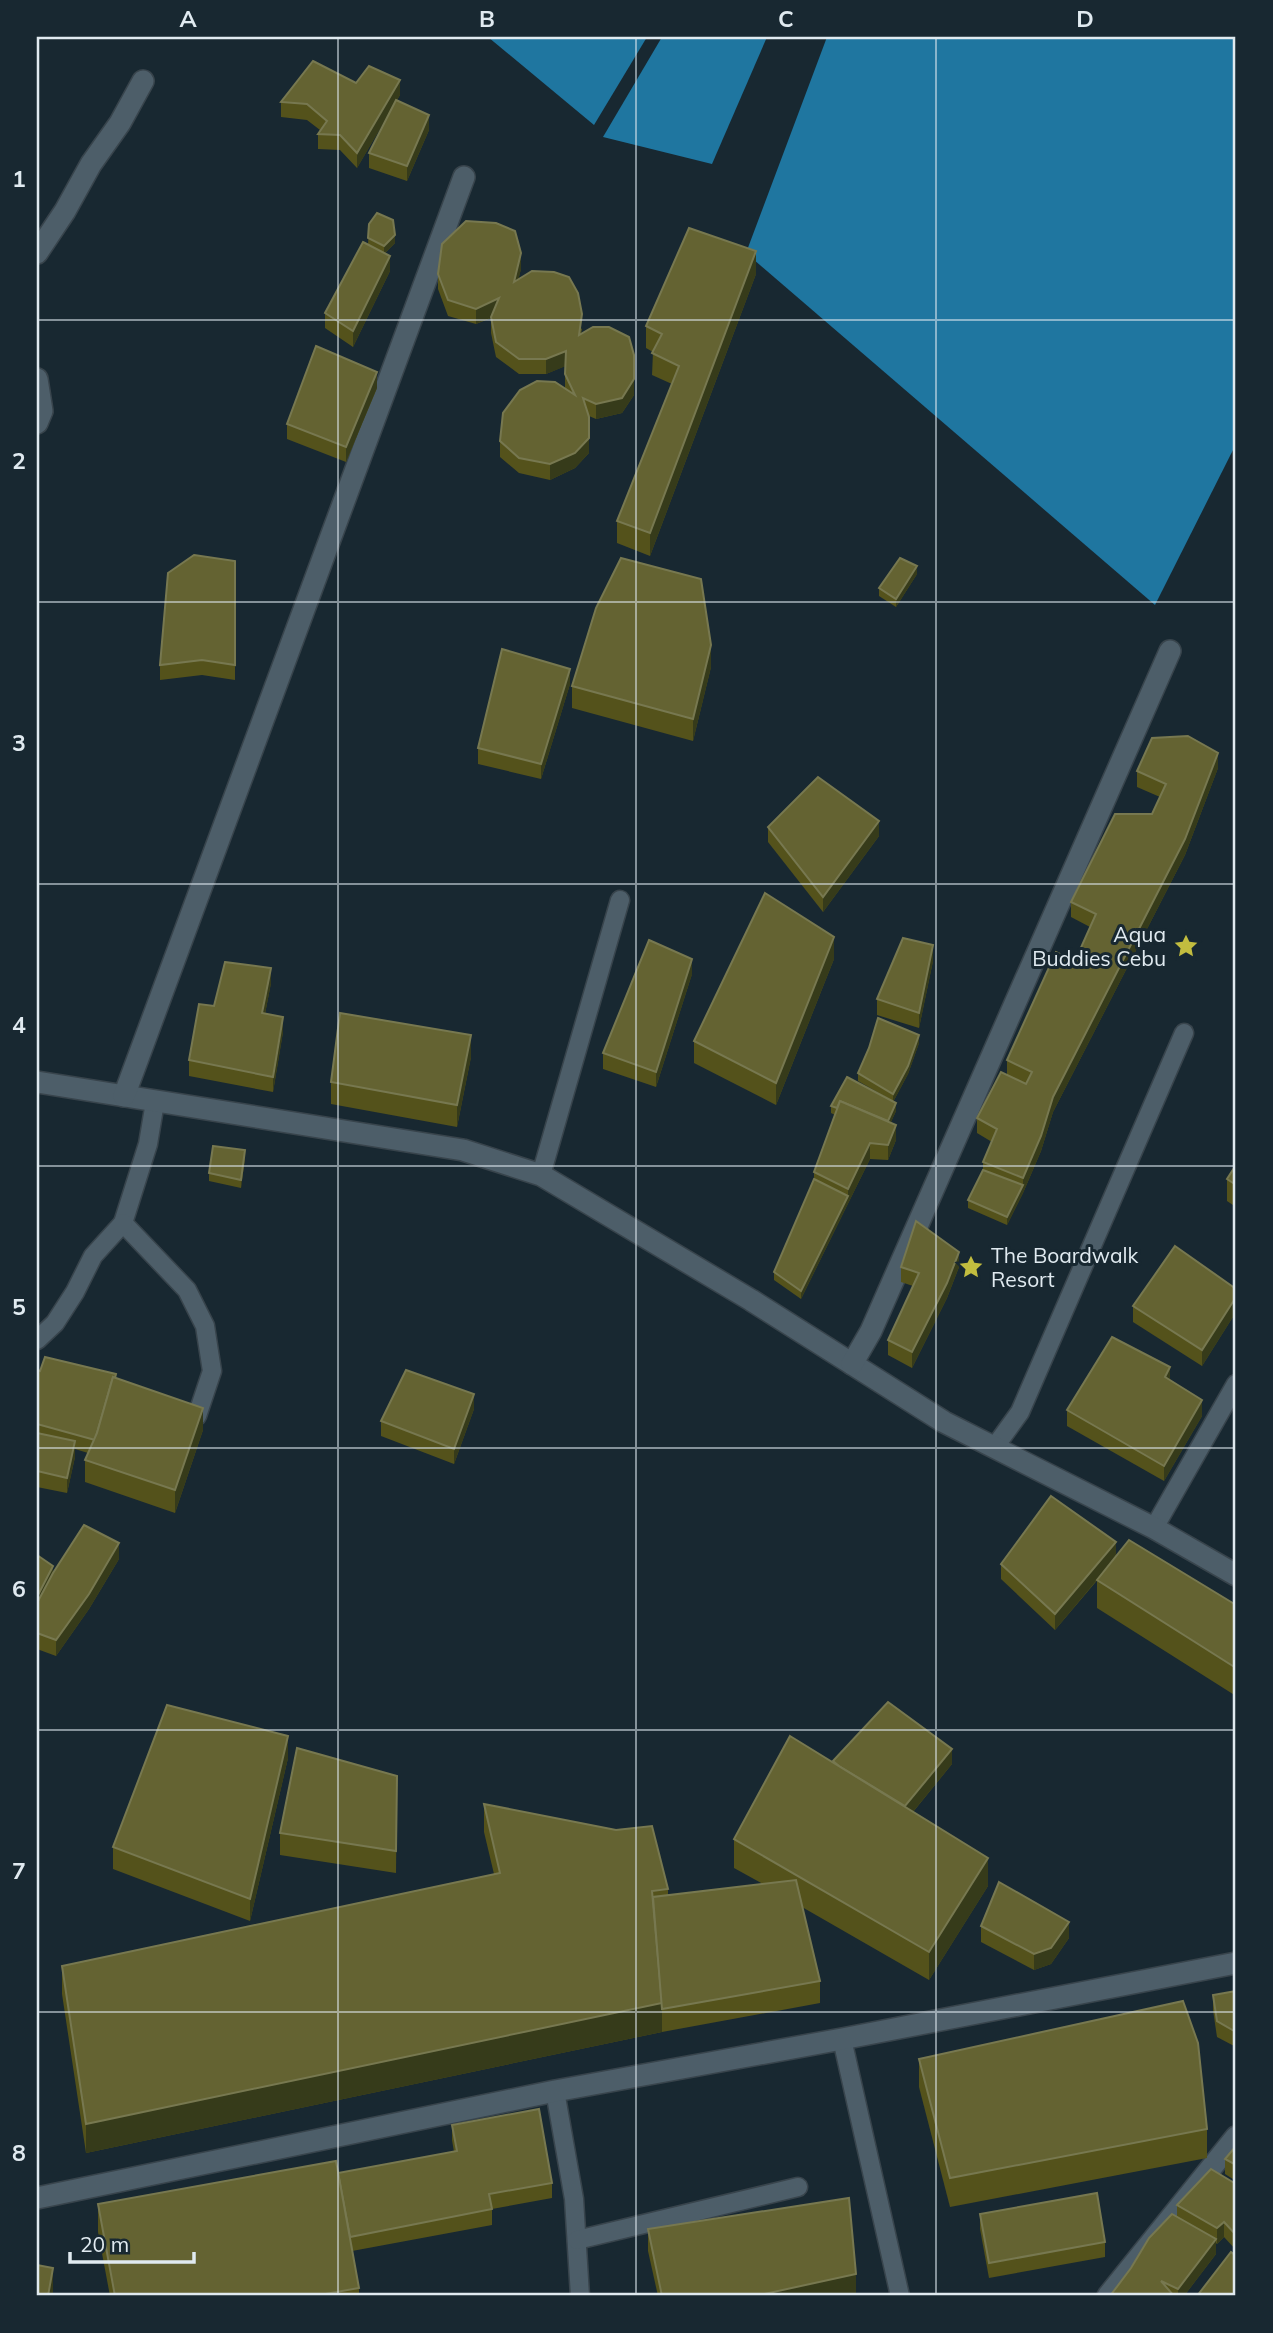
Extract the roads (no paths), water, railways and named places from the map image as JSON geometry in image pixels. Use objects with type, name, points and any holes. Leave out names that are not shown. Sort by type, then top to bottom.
[{"type":"street","points":[[37,254],[65,211],[90,164],[120,123],[143,80]]},
{"type":"street","points":[[124,1096],[464,177]]},
{"type":"street","points":[[37,379],[42,411],[37,423]]},
{"type":"street","points":[[852,1364],[871,1331],[1170,651]]},
{"type":"street","points":[[37,1082],[463,1150],[541,1175],[739,1293],[944,1422],[1154,1528],[1236,1575]]},
{"type":"street","points":[[37,2198],[555,2091],[1236,1963]]},
{"type":"street","points":[[1108,2296],[1236,2137]]},
{"type":"lane","points":[[541,1175],[620,900]]},
{"type":"lane","points":[[994,1448],[1020,1412],[1184,1033]]},
{"type":"lane","points":[[37,1340],[55,1323],[75,1292],[93,1256],[123,1223],[148,1143],[155,1102]]},
{"type":"lane","points":[[123,1223],[187,1290],[205,1326],[212,1371],[197,1416]]},
{"type":"lane","points":[[1154,1528],[1236,1384]]},
{"type":"lane","points":[[842,2039],[900,2296]]},
{"type":"lane","points":[[555,2091],[574,2199],[580,2296]]},
{"type":"lane","points":[[577,2240],[798,2187]]},
{"type":"water","points":[[488,37],[647,37],[594,125]]},
{"type":"water","points":[[662,37],[767,37],[712,164],[603,137]]},
{"type":"water","points":[[827,37],[1236,37],[1236,444],[1155,605],[746,253]]},
{"type":"place","name":"Aqua Buddies Cebu","points":[[1186,946]]},
{"type":"place","name":"The Boardwalk Resort","points":[[971,1267]]}]
